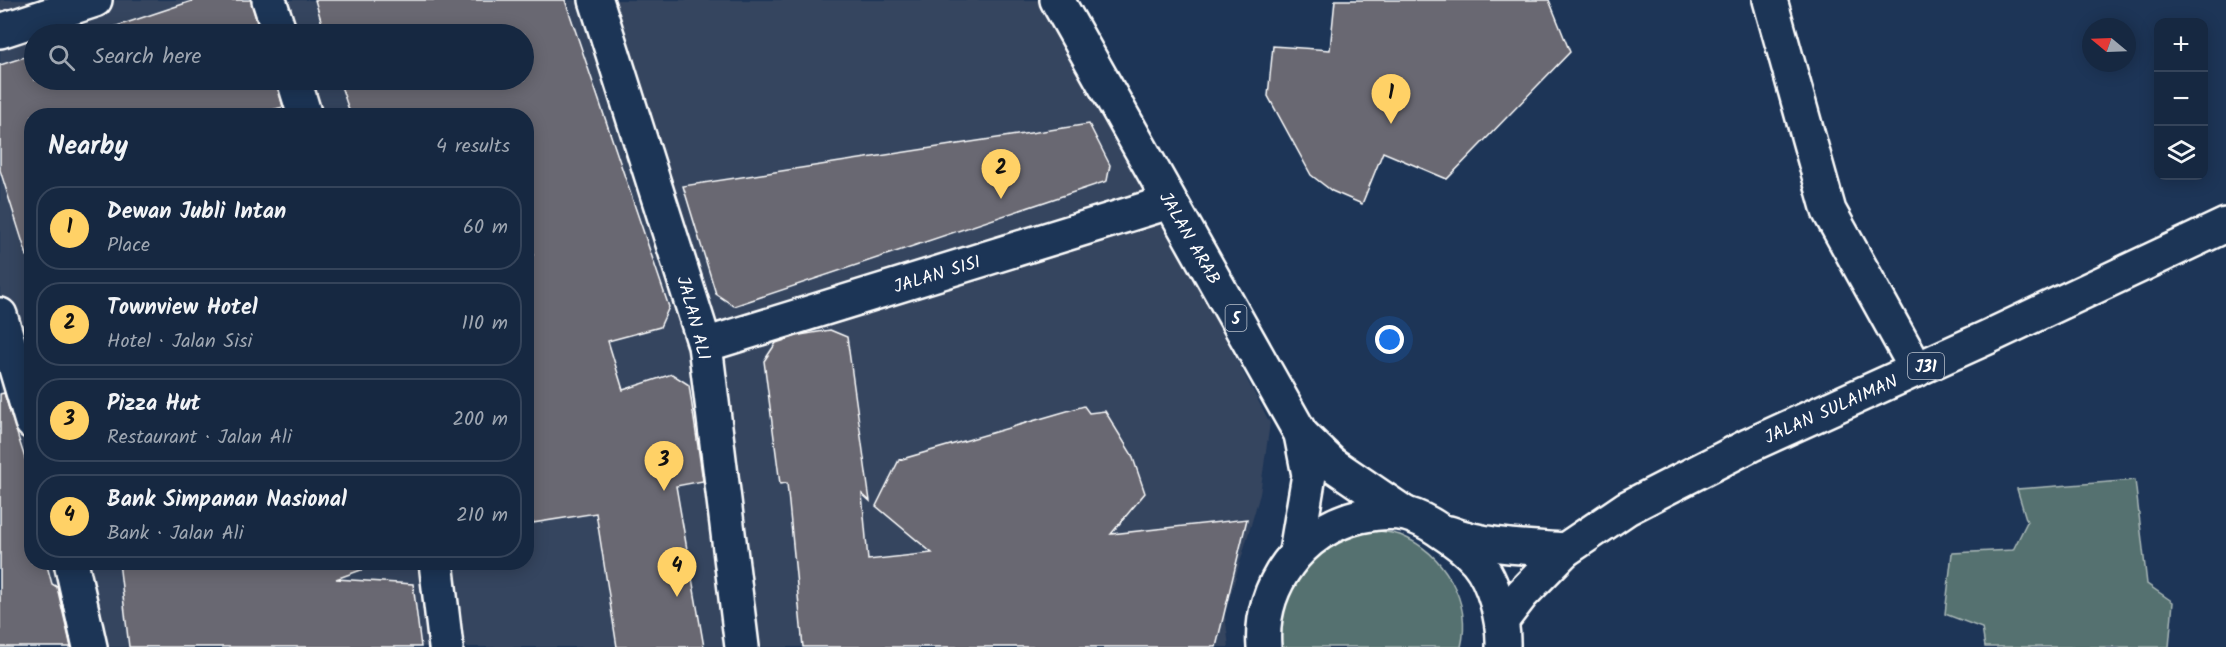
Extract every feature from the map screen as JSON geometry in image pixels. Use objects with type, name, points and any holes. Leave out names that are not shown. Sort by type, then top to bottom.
[{"type":"main road","points":[[0,31],[95,0]]},
{"type":"main road","points":[[269,0],[277,24]]},
{"type":"main road","name":"JALAN ALI","points":[[596,0],[705,345],[742,647]]},
{"type":"main road","name":"JALAN ARAB","points":[[1057,0],[1301,434],[1309,475],[1296,552]]},
{"type":"main road","points":[[1770,0],[1829,211],[1917,370]]},
{"type":"main road","points":[[297,90],[303,108]]},
{"type":"main road","name":"JALAN SISI","points":[[705,345],[1169,202]]},
{"type":"main road","name":"JALAN SULAIMAN","points":[[1565,550],[1627,508],[1750,445],[1917,370],[2226,225]]},
{"type":"main road","points":[[0,315],[24,396]]},
{"type":"main road","name":"5","points":[[1301,434],[1332,464],[1404,513],[1459,542],[1479,563],[1491,587],[1502,633]]},
{"type":"main road","points":[[1263,646],[1266,611],[1277,579],[1296,552],[1319,533],[1345,519],[1374,513],[1404,513]]},
{"type":"main road","points":[[1434,527],[1465,539],[1499,545],[1565,550]]},
{"type":"main road","name":"J31","points":[[1502,633],[1522,594],[1565,550]]},
{"type":"main road","points":[[73,570],[90,647]]},
{"type":"main road","points":[[437,570],[446,647]]},
{"type":"shaded area","points":[[0,0],[1047,0],[1270,423],[1260,494],[1225,614],[1229,647],[0,647]]},
{"type":"green space","points":[[2135,480],[2147,584],[2173,602],[2169,647],[1985,647],[1982,628],[1945,614],[1952,553],[2013,550],[2027,522],[2017,489]]},
{"type":"green space","points":[[1368,529],[1400,535],[1416,543],[1442,566],[1458,596],[1462,613],[1461,647],[1269,647],[1309,547]]},
{"type":"building","points":[[195,0],[251,0],[257,24],[123,24]]},
{"type":"building","points":[[315,0],[565,0],[669,307],[660,327],[608,341],[623,390],[672,374],[689,385],[703,481],[676,486],[704,647],[617,647],[596,513],[534,523],[534,108],[348,108],[342,90],[534,90],[534,24],[322,24]]},
{"type":"building","points":[[1335,0],[1549,0],[1570,52],[1447,179],[1383,152],[1362,204],[1332,191],[1311,175],[1268,96],[1273,46],[1330,50]]},
{"type":"building","points":[[24,57],[24,90],[279,90],[283,107],[24,108],[24,246],[0,170],[0,65]]},
{"type":"building","points":[[1089,124],[1110,165],[1107,181],[734,306],[716,294],[683,186]]},
{"type":"building","points":[[830,330],[847,337],[870,501],[862,494],[868,560],[932,553],[876,506],[899,460],[1084,406],[1089,413],[1105,411],[1132,455],[1145,493],[1111,534],[1247,519],[1216,647],[803,647],[787,483],[780,484],[764,361],[776,343],[800,335]]},
{"type":"building","points":[[4,393],[24,455],[24,570],[48,570],[52,584],[57,587],[71,647],[0,647],[0,394]]},
{"type":"building","points":[[120,570],[361,570],[336,579],[413,584],[421,647],[129,647]]},
{"type":"place","name":"Dewan Jubli Intan","points":[[1391,124]]},
{"type":"place","name":"Townview Hotel","points":[[1001,199]]},
{"type":"place","name":"Pizza Hut","points":[[664,491]]},
{"type":"place","name":"Bank Simpanan Nasional","points":[[677,597]]}]
